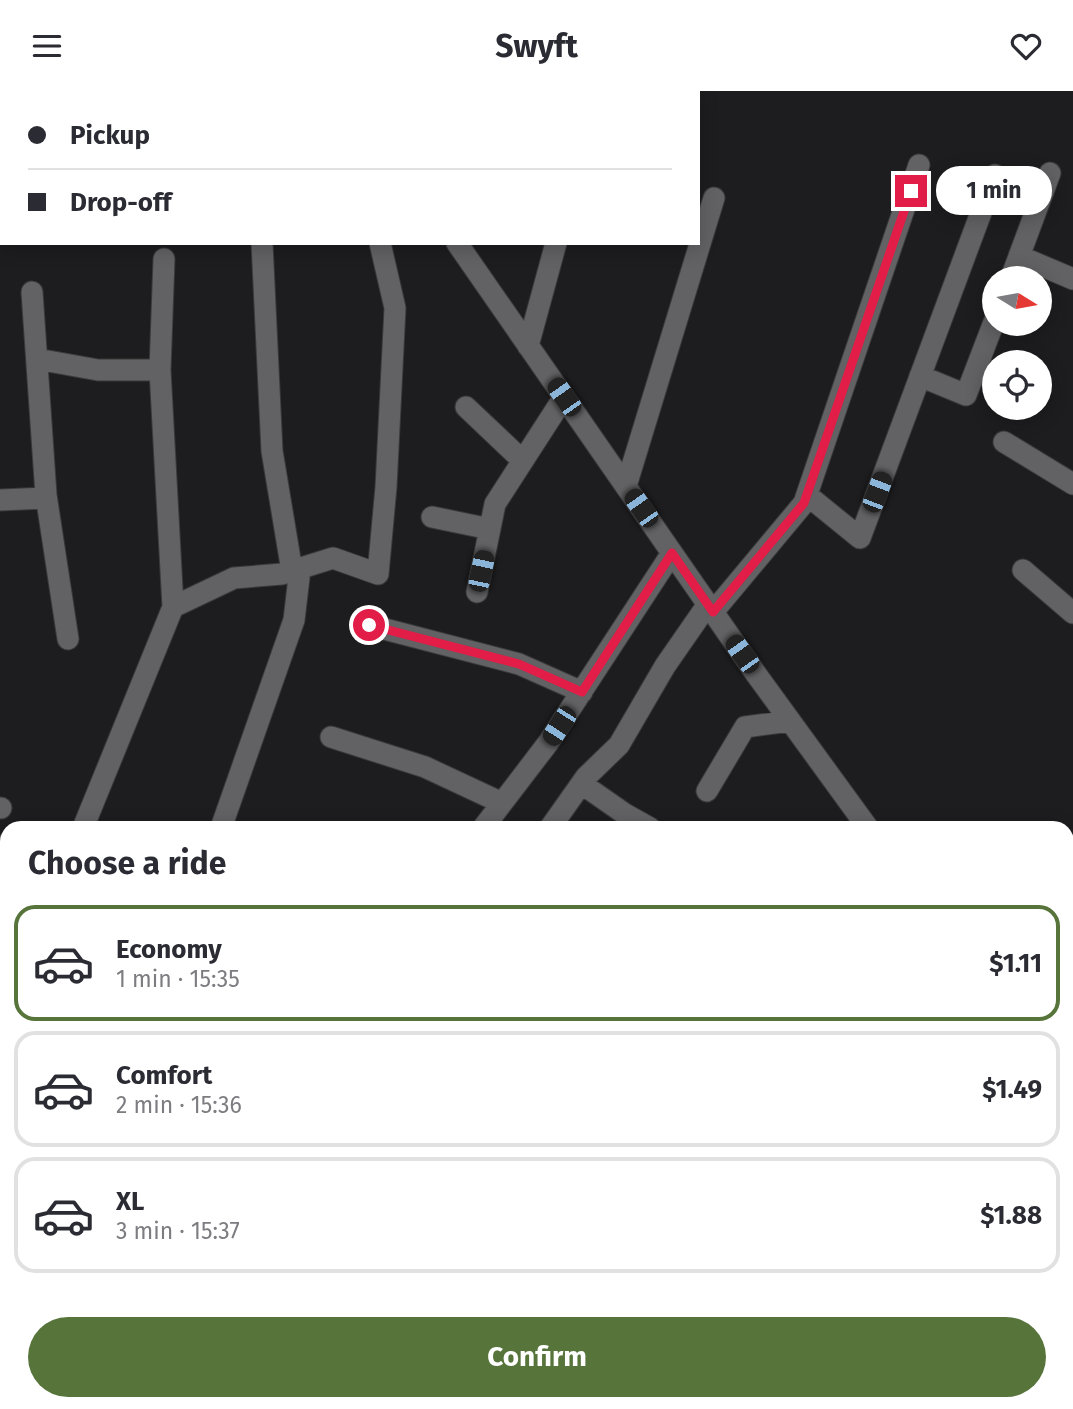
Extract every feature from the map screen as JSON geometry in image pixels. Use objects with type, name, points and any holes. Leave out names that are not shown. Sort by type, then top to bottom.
[{"type":"street","points":[[555,821],[586,777],[619,745],[665,666],[710,608],[804,503],[919,165]]},
{"type":"street","points":[[1015,266],[1050,173]]},
{"type":"street","points":[[807,495],[860,538],[995,175]]},
{"type":"street","points":[[700,244],[714,198]]},
{"type":"street","points":[[223,821],[294,620],[296,570],[272,451],[262,245]]},
{"type":"street","points":[[173,607],[234,578],[282,574],[333,558],[379,574],[395,308],[380,245]]},
{"type":"street","points":[[458,245],[710,608],[863,821]]},
{"type":"street","points":[[528,346],[554,245]]},
{"type":"street","points":[[626,486],[700,245]]},
{"type":"street","points":[[1019,256],[1073,279]]},
{"type":"street","points":[[86,821],[173,607],[160,370],[164,258]]},
{"type":"street","points":[[32,292],[46,498],[68,639]]},
{"type":"street","points":[[920,376],[966,395],[989,336]]},
{"type":"street","points":[[37,359],[97,370],[160,370]]},
{"type":"street","points":[[477,592],[495,504],[564,397]]},
{"type":"street","points":[[466,407],[523,461]]},
{"type":"street","points":[[1004,442],[1073,484]]},
{"type":"street","points":[[0,500],[46,498]]},
{"type":"street","points":[[432,517],[490,529]]},
{"type":"street","points":[[488,821],[548,743],[672,553]]},
{"type":"street","points":[[1023,570],[1073,613]]},
{"type":"street","points":[[369,625],[519,664],[582,692]]},
{"type":"street","points":[[707,791],[745,727],[790,721]]},
{"type":"street","points":[[331,737],[425,767],[502,803]]},
{"type":"street","points":[[582,783],[638,821]]},
{"type":"route","points":[[369,625],[519,664],[582,692],[672,553],[713,612],[804,503],[911,191]]}]
